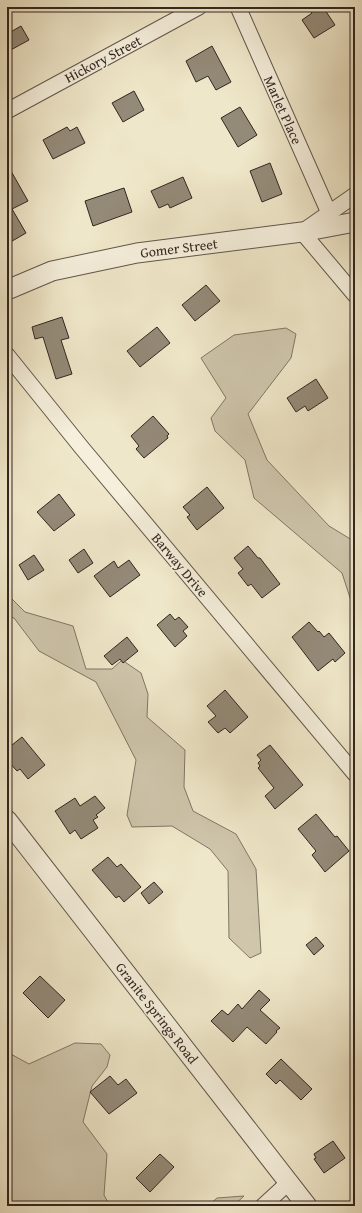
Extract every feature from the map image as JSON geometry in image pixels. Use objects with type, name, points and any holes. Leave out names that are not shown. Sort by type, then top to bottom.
[{"type":"street","name":"Hickory Street","points":[[7,111],[199,7]]},
{"type":"street","name":"Marlet Place","points":[[238,7],[329,213]]},
{"type":"street","points":[[355,195],[302,232],[355,295]]},
{"type":"street","name":"Gomer Street","points":[[7,290],[52,271],[137,253],[302,232],[355,222]]},
{"type":"street","name":"Barway Drive","points":[[7,355],[82,448],[355,774]]},
{"type":"street","name":"Granite Springs Road","points":[[7,820],[307,1206]]},
{"type":"street","points":[[263,1206],[288,1183]]},
{"type":"shaded area","points":[[286,328],[296,334],[291,358],[248,414],[267,460],[329,526],[352,540],[355,540],[355,613],[342,573],[254,498],[245,460],[215,431],[211,418],[226,398],[201,358],[234,335]]},
{"type":"shaded area","points":[[7,594],[25,612],[73,626],[86,669],[112,669],[122,660],[141,673],[148,694],[147,717],[185,750],[184,787],[193,811],[236,834],[256,869],[261,953],[250,958],[229,938],[228,871],[210,849],[172,826],[132,827],[127,815],[136,760],[96,682],[39,651],[14,618],[7,616]]},
{"type":"shaded area","points":[[75,1043],[101,1044],[110,1055],[107,1067],[92,1086],[83,1122],[107,1154],[104,1195],[110,1206],[7,1206],[7,1052],[29,1064]]},
{"type":"shaded area","points":[[244,1196],[233,1206],[208,1206],[217,1198]]},
{"type":"building","points":[[308,7],[323,7],[335,25],[314,38],[302,20],[312,13]]},
{"type":"building","points":[[21,26],[29,40],[7,52],[7,34]]},
{"type":"building","points":[[212,46],[231,82],[216,90],[208,76],[196,82],[186,61]]},
{"type":"building","points":[[134,91],[144,110],[123,122],[112,103]]},
{"type":"building","points":[[240,107],[257,135],[238,147],[221,118]]},
{"type":"building","points":[[67,127],[70,131],[77,127],[85,143],[53,159],[43,140]]},
{"type":"building","points":[[270,163],[282,194],[262,202],[250,171]]},
{"type":"building","points":[[7,164],[28,201],[12,209],[26,233],[7,244]]},
{"type":"building","points":[[183,177],[192,198],[170,208],[168,204],[159,208],[151,191]]},
{"type":"building","points":[[124,188],[132,212],[93,226],[85,201]]},
{"type":"building","points":[[206,285],[220,301],[195,321],[182,305]]},
{"type":"building","points":[[62,317],[69,338],[61,340],[72,374],[56,379],[43,337],[35,339],[32,327]]},
{"type":"building","points":[[157,327],[170,343],[140,367],[127,351]]},
{"type":"building","points":[[316,379],[328,398],[308,411],[305,406],[296,412],[287,398]]},
{"type":"building","points":[[153,416],[169,434],[167,436],[168,438],[144,458],[136,449],[139,446],[131,436]]},
{"type":"building","points":[[207,487],[224,508],[197,530],[187,517],[190,515],[183,507]]},
{"type":"building","points":[[59,494],[75,515],[54,531],[37,512]]},
{"type":"building","points":[[248,546],[258,558],[260,558],[280,584],[262,598],[251,584],[248,586],[238,573],[243,569],[234,558]]},
{"type":"building","points":[[84,549],[93,563],[78,573],[69,560]]},
{"type":"building","points":[[34,555],[44,570],[28,580],[19,565]]},
{"type":"building","points":[[129,560],[140,575],[110,597],[94,576],[114,561],[118,568]]},
{"type":"building","points":[[170,614],[175,620],[179,617],[188,627],[183,631],[187,636],[175,647],[157,625]]},
{"type":"building","points":[[309,622],[324,637],[329,633],[345,653],[335,662],[333,659],[318,671],[292,637]]},
{"type":"building","points":[[127,637],[138,651],[123,663],[120,659],[112,665],[104,656]]},
{"type":"building","points":[[225,690],[248,717],[230,733],[225,728],[218,733],[208,722],[216,716],[207,706]]},
{"type":"building","points":[[22,737],[45,765],[28,779],[20,769],[17,771],[7,760],[7,749]]},
{"type":"building","points":[[270,745],[303,785],[275,809],[265,796],[274,788],[258,768],[260,766],[258,763],[261,760],[257,755]]},
{"type":"building","points":[[95,796],[105,808],[96,815],[98,817],[93,820],[98,828],[81,839],[75,830],[70,834],[55,811],[75,798],[80,806]]},
{"type":"building","points":[[316,814],[349,851],[325,872],[312,855],[316,851],[298,829]]},
{"type":"building","points":[[108,857],[117,867],[121,864],[141,887],[124,902],[119,896],[116,898],[92,870]]},
{"type":"building","points":[[154,882],[163,892],[149,904],[141,893]]},
{"type":"building","points":[[316,937],[324,946],[314,955],[306,945]]},
{"type":"building","points":[[40,976],[65,1000],[48,1018],[23,993]]},
{"type":"building","points":[[259,990],[270,1000],[260,1010],[280,1028],[266,1044],[247,1027],[233,1042],[211,1021],[222,1010],[228,1015],[238,1004],[242,1009]]},
{"type":"building","points":[[281,1059],[312,1089],[301,1100],[280,1080],[276,1084],[266,1074]]},
{"type":"building","points":[[110,1076],[118,1085],[126,1079],[137,1093],[109,1114],[90,1092]]},
{"type":"building","points":[[333,1141],[345,1158],[324,1173],[314,1159],[316,1158],[314,1154]]},
{"type":"building","points":[[160,1154],[174,1167],[150,1192],[136,1178]]}]
